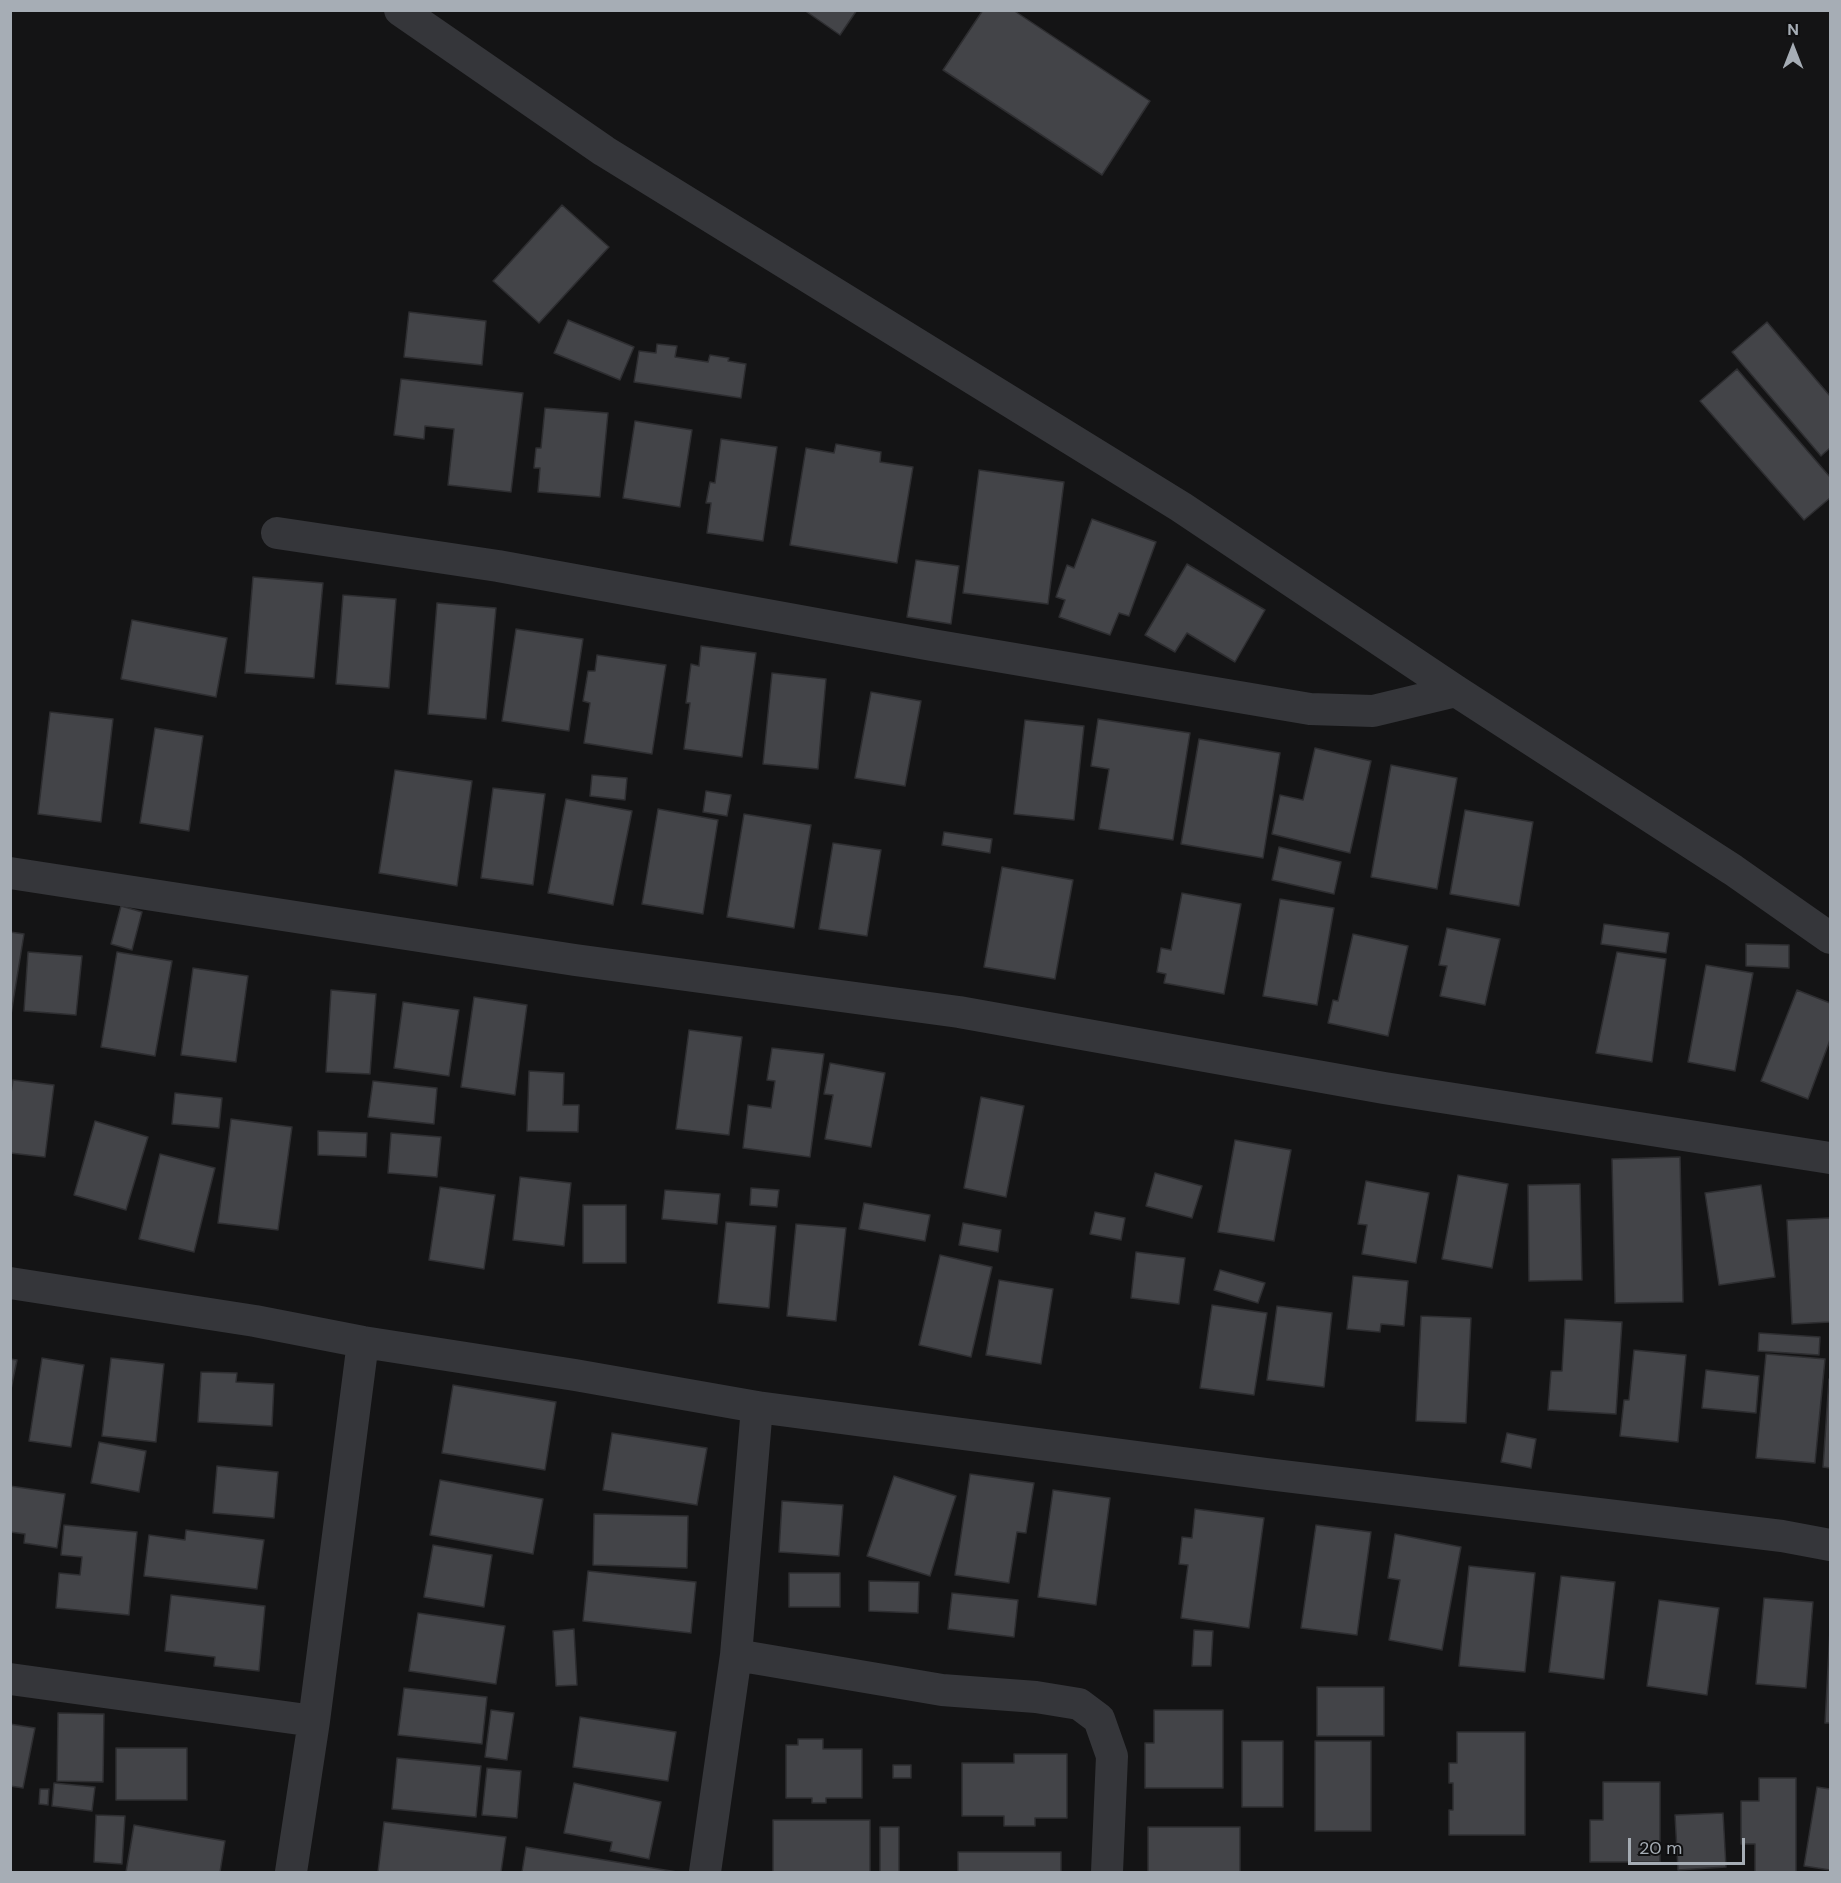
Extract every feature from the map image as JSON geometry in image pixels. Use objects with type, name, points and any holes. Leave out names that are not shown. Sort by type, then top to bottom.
[{"type":"street","points":[[400,10],[604,151],[1181,507],[1456,691],[1733,870],[1830,938]]},
{"type":"street","points":[[277,533],[498,566],[932,645],[1310,709],[1373,711],[1456,691]]},
{"type":"street","points":[[10,873],[575,960],[960,1012],[1384,1088],[1830,1158]]},
{"type":"street","points":[[10,1283],[255,1321],[363,1342],[575,1375],[757,1407],[1266,1474],[1770,1534],[1830,1545]]},
{"type":"street","points":[[291,1872],[314,1721],[363,1342]]},
{"type":"street","points":[[705,1872],[736,1655],[757,1407]]},
{"type":"street","points":[[736,1655],[942,1690],[1036,1697],[1079,1704],[1099,1719],[1112,1756],[1107,1872]]},
{"type":"street","points":[[10,1679],[314,1721]]},
{"type":"building","points":[[804,10],[857,10],[840,35]]},
{"type":"building","points":[[983,10],[1013,10],[1150,101],[1102,175],[943,70]]},
{"type":"building","points":[[562,205],[609,247],[539,323],[493,281]]},
{"type":"building","points":[[409,312],[486,321],[482,365],[404,357]]},
{"type":"building","points":[[568,320],[634,347],[620,380],[554,353]]},
{"type":"building","points":[[1767,322],[1830,396],[1830,448],[1821,456],[1732,352]]},
{"type":"building","points":[[657,344],[677,346],[675,357],[708,362],[710,355],[746,364],[741,398],[634,382],[639,351],[656,353]]},
{"type":"building","points":[[1737,369],[1830,477],[1830,498],[1804,520],[1700,401]]},
{"type":"building","points":[[401,379],[523,393],[511,492],[448,485],[454,429],[425,426],[424,439],[394,435]]},
{"type":"building","points":[[545,408],[608,413],[600,497],[538,492],[540,468],[534,468],[536,448],[541,448]]},
{"type":"building","points":[[635,421],[692,430],[680,507],[623,498]]},
{"type":"building","points":[[721,439],[777,447],[763,541],[707,533],[711,503],[706,503],[710,482],[715,483]]},
{"type":"building","points":[[836,444],[881,452],[880,462],[913,467],[897,563],[790,545],[806,448],[834,453]]},
{"type":"building","points":[[979,470],[1064,482],[1048,604],[963,593]]},
{"type":"building","points":[[1092,519],[1156,542],[1129,616],[1119,613],[1110,635],[1059,617],[1065,600],[1056,597],[1067,565],[1074,568]]},
{"type":"building","points":[[916,560],[959,566],[951,624],[907,617]]},
{"type":"building","points":[[1187,564],[1265,610],[1235,662],[1187,633],[1175,652],[1145,635]]},
{"type":"building","points":[[253,577],[323,583],[314,678],[245,673]]},
{"type":"building","points":[[343,595],[396,599],[389,688],[336,684]]},
{"type":"building","points":[[437,603],[496,608],[486,719],[428,714]]},
{"type":"building","points":[[132,620],[227,638],[216,697],[121,679]]},
{"type":"building","points":[[516,629],[583,639],[569,731],[502,721]]},
{"type":"building","points":[[701,646],[756,653],[742,757],[684,749],[690,703],[686,703],[691,664],[699,666]]},
{"type":"building","points":[[597,655],[666,665],[652,754],[584,743],[590,703],[583,701],[588,671],[595,671]]},
{"type":"building","points":[[772,673],[826,679],[818,769],[763,764]]},
{"type":"building","points":[[871,692],[921,701],[905,786],[855,778]]},
{"type":"building","points":[[50,712],[113,719],[101,822],[38,814]]},
{"type":"building","points":[[1098,719],[1190,733],[1173,840],[1099,829],[1109,769],[1091,766]]},
{"type":"building","points":[[1025,720],[1084,726],[1074,820],[1014,814]]},
{"type":"building","points":[[155,728],[203,736],[189,831],[140,823]]},
{"type":"building","points":[[1199,739],[1280,753],[1263,858],[1181,844]]},
{"type":"building","points":[[1315,748],[1371,761],[1350,853],[1272,834],[1280,795],[1303,800]]},
{"type":"building","points":[[1391,765],[1457,778],[1437,889],[1371,877]]},
{"type":"building","points":[[395,770],[472,781],[457,886],[379,873]]},
{"type":"building","points":[[592,775],[627,778],[625,800],[590,796]]},
{"type":"building","points":[[493,788],[545,794],[533,885],[481,878]]},
{"type":"building","points":[[706,791],[731,795],[727,816],[703,812]]},
{"type":"building","points":[[566,799],[632,811],[613,905],[548,893]]},
{"type":"building","points":[[658,809],[718,820],[703,914],[642,904]]},
{"type":"building","points":[[1465,810],[1533,822],[1519,906],[1450,894]]},
{"type":"building","points":[[744,814],[811,825],[794,928],[727,917]]},
{"type":"building","points":[[944,832],[992,839],[990,853],[942,845]]},
{"type":"building","points":[[833,843],[881,850],[867,936],[819,929]]},
{"type":"building","points":[[1279,847],[1341,862],[1334,894],[1272,880]]},
{"type":"building","points":[[1002,867],[1073,880],[1055,979],[984,967]]},
{"type":"building","points":[[1182,893],[1241,904],[1224,994],[1164,983],[1166,974],[1157,972],[1161,948],[1171,950]]},
{"type":"building","points":[[1280,899],[1334,908],[1317,1005],[1263,996]]},
{"type":"building","points":[[121,906],[142,912],[132,950],[111,944]]},
{"type":"building","points":[[1604,924],[1669,933],[1666,953],[1601,944]]},
{"type":"building","points":[[1447,928],[1500,939],[1485,1005],[1440,996],[1447,966],[1439,965]]},
{"type":"building","points":[[10,932],[24,934],[10,1021]]},
{"type":"building","points":[[1353,934],[1408,946],[1388,1036],[1328,1023],[1333,1000],[1338,1001]]},
{"type":"building","points":[[1746,944],[1789,945],[1789,968],[1746,966]]},
{"type":"building","points":[[28,952],[82,956],[76,1015],[24,1011]]},
{"type":"building","points":[[117,952],[172,961],[155,1056],[101,1047]]},
{"type":"building","points":[[1617,952],[1666,959],[1652,1062],[1596,1053]]},
{"type":"building","points":[[1706,965],[1753,973],[1735,1071],[1688,1062]]},
{"type":"building","points":[[193,968],[248,976],[236,1062],[181,1055]]},
{"type":"building","points":[[331,990],[376,994],[370,1074],[326,1072]]},
{"type":"building","points":[[1797,990],[1830,1003],[1830,1040],[1808,1099],[1761,1081]]},
{"type":"building","points":[[474,997],[527,1005],[515,1095],[461,1087]]},
{"type":"building","points":[[403,1002],[459,1010],[449,1076],[394,1068]]},
{"type":"building","points":[[689,1030],[742,1037],[729,1135],[676,1129]]},
{"type":"building","points":[[772,1048],[824,1054],[810,1157],[743,1148],[748,1105],[771,1108],[775,1081],[767,1080]]},
{"type":"building","points":[[830,1063],[885,1073],[871,1147],[825,1139],[833,1095],[824,1094]]},
{"type":"building","points":[[529,1071],[564,1073],[563,1105],[579,1105],[578,1132],[527,1131]]},
{"type":"building","points":[[13,1080],[54,1085],[45,1157],[10,1153],[10,1100]]},
{"type":"building","points":[[373,1081],[437,1088],[434,1124],[368,1117]]},
{"type":"building","points":[[175,1093],[222,1098],[219,1128],[172,1124]]},
{"type":"building","points":[[981,1097],[1024,1106],[1006,1197],[964,1188]]},
{"type":"building","points":[[231,1119],[292,1127],[278,1230],[218,1223]]},
{"type":"building","points":[[95,1121],[148,1137],[126,1210],[74,1195]]},
{"type":"building","points":[[318,1131],[367,1133],[366,1157],[318,1155]]},
{"type":"building","points":[[391,1133],[441,1137],[437,1177],[388,1173]]},
{"type":"building","points":[[1235,1140],[1291,1150],[1274,1241],[1218,1232]]},
{"type":"building","points":[[160,1154],[215,1168],[194,1252],[139,1239]]},
{"type":"building","points":[[1680,1157],[1683,1302],[1615,1303],[1612,1159]]},
{"type":"building","points":[[1155,1173],[1202,1186],[1192,1218],[1146,1206]]},
{"type":"building","points":[[1458,1175],[1508,1184],[1492,1268],[1442,1259]]},
{"type":"building","points":[[520,1177],[571,1183],[564,1246],[513,1240]]},
{"type":"building","points":[[1366,1181],[1429,1193],[1416,1263],[1362,1254],[1367,1225],[1358,1224]]},
{"type":"building","points":[[1580,1184],[1582,1280],[1529,1281],[1528,1185]]},
{"type":"building","points":[[1761,1185],[1775,1277],[1719,1285],[1705,1193]]},
{"type":"building","points":[[440,1187],[495,1195],[484,1269],[429,1260]]},
{"type":"building","points":[[751,1188],[779,1190],[777,1207],[750,1205]]},
{"type":"building","points":[[665,1190],[720,1194],[717,1224],[662,1219]]},
{"type":"building","points":[[864,1203],[930,1215],[925,1241],[859,1229]]},
{"type":"building","points":[[583,1205],[626,1205],[626,1263],[583,1263]]},
{"type":"building","points":[[1095,1212],[1125,1218],[1121,1240],[1090,1234]]},
{"type":"building","points":[[1830,1218],[1830,1322],[1792,1324],[1787,1220]]},
{"type":"building","points":[[726,1222],[776,1226],[769,1308],[718,1303]]},
{"type":"building","points":[[963,1223],[1001,1230],[998,1252],[959,1245]]},
{"type":"building","points":[[796,1224],[846,1228],[836,1321],[787,1316]]},
{"type":"building","points":[[1136,1252],[1185,1258],[1179,1304],[1131,1298]]},
{"type":"building","points":[[940,1255],[992,1267],[971,1357],[919,1345]]},
{"type":"building","points":[[1220,1270],[1265,1283],[1258,1303],[1214,1290]]},
{"type":"building","points":[[1353,1276],[1408,1281],[1404,1326],[1381,1324],[1380,1332],[1347,1329]]},
{"type":"building","points":[[999,1280],[1053,1289],[1041,1364],[986,1355]]},
{"type":"building","points":[[1212,1305],[1267,1313],[1254,1395],[1200,1388]]},
{"type":"building","points":[[1277,1306],[1332,1313],[1324,1387],[1267,1380]]},
{"type":"building","points":[[1421,1316],[1471,1318],[1466,1423],[1416,1421]]},
{"type":"building","points":[[1565,1319],[1622,1322],[1616,1414],[1548,1410],[1551,1371],[1562,1371]]},
{"type":"building","points":[[1759,1333],[1820,1337],[1819,1355],[1758,1351]]},
{"type":"building","points":[[1634,1350],[1686,1355],[1678,1442],[1620,1436],[1624,1400],[1629,1400]]},
{"type":"building","points":[[1766,1354],[1825,1359],[1815,1463],[1756,1458]]},
{"type":"building","points":[[42,1358],[84,1365],[71,1447],[29,1441]]},
{"type":"building","points":[[111,1358],[164,1364],[156,1442],[102,1436]]},
{"type":"building","points":[[10,1359],[17,1360],[10,1394]]},
{"type":"building","points":[[1706,1370],[1759,1376],[1756,1413],[1702,1408]]},
{"type":"building","points":[[201,1372],[237,1373],[236,1382],[274,1384],[272,1426],[198,1422]]},
{"type":"building","points":[[1830,1379],[1830,1468],[1823,1467]]},
{"type":"building","points":[[453,1385],[556,1402],[545,1470],[442,1453]]},
{"type":"building","points":[[612,1433],[707,1448],[697,1505],[603,1490]]},
{"type":"building","points":[[1507,1433],[1536,1439],[1531,1468],[1501,1462]]},
{"type":"building","points":[[99,1442],[146,1451],[139,1492],[91,1483]]},
{"type":"building","points":[[217,1466],[278,1472],[274,1518],[213,1513]]},
{"type":"building","points":[[970,1474],[1034,1483],[1026,1533],[1017,1532],[1009,1583],[955,1575]]},
{"type":"building","points":[[894,1476],[956,1496],[930,1576],[867,1556]]},
{"type":"building","points":[[440,1480],[543,1499],[533,1554],[430,1535]]},
{"type":"building","points":[[10,1486],[65,1494],[57,1548],[24,1543],[25,1534],[10,1532]]},
{"type":"building","points":[[1053,1490],[1110,1498],[1096,1605],[1038,1597]]},
{"type":"building","points":[[782,1501],[843,1505],[839,1556],[779,1552]]},
{"type":"building","points":[[1195,1509],[1264,1518],[1249,1628],[1181,1618],[1188,1565],[1179,1564],[1182,1537],[1192,1538]]},
{"type":"building","points":[[594,1514],[688,1516],[687,1568],[593,1565]]},
{"type":"building","points":[[64,1525],[137,1532],[129,1615],[56,1608],[59,1573],[80,1575],[82,1557],[61,1555]]},
{"type":"building","points":[[1316,1525],[1371,1532],[1357,1635],[1301,1628]]},
{"type":"building","points":[[186,1530],[264,1540],[257,1589],[144,1576],[149,1535],[185,1540]]},
{"type":"building","points":[[1395,1534],[1461,1547],[1442,1650],[1389,1640],[1400,1580],[1388,1578]]},
{"type":"building","points":[[433,1545],[492,1555],[484,1607],[424,1597]]},
{"type":"building","points":[[1469,1566],[1535,1573],[1525,1672],[1459,1666]]},
{"type":"building","points":[[588,1571],[696,1582],[691,1633],[583,1621]]},
{"type":"building","points":[[789,1573],[840,1573],[840,1607],[789,1607]]},
{"type":"building","points":[[1561,1576],[1615,1582],[1604,1679],[1549,1672]]},
{"type":"building","points":[[869,1581],[919,1582],[918,1613],[869,1611]]},
{"type":"building","points":[[952,1593],[1018,1600],[1014,1637],[948,1629]]},
{"type":"building","points":[[171,1595],[265,1606],[259,1671],[214,1666],[215,1657],[165,1651]]},
{"type":"building","points":[[1764,1598],[1813,1602],[1806,1688],[1756,1684]]},
{"type":"building","points":[[1659,1600],[1719,1608],[1707,1695],[1647,1686]]},
{"type":"building","points":[[418,1613],[505,1626],[496,1684],[409,1671]]},
{"type":"building","points":[[574,1629],[577,1685],[556,1686],[553,1631]]},
{"type":"building","points":[[1194,1630],[1213,1631],[1211,1666],[1192,1666]]},
{"type":"building","points":[[1830,1630],[1830,1723],[1825,1723]]},
{"type":"building","points":[[1317,1687],[1384,1687],[1384,1736],[1317,1736]]},
{"type":"building","points":[[404,1688],[487,1697],[482,1744],[398,1735]]},
{"type":"building","points":[[491,1710],[514,1713],[507,1760],[485,1757]]},
{"type":"building","points":[[1154,1710],[1223,1710],[1223,1788],[1145,1788],[1145,1743],[1154,1743]]},
{"type":"building","points":[[58,1713],[104,1714],[103,1782],[57,1781]]},
{"type":"building","points":[[580,1717],[676,1732],[668,1781],[573,1767]]},
{"type":"building","points":[[10,1724],[35,1728],[23,1788],[10,1786]]},
{"type":"building","points":[[1457,1732],[1525,1732],[1525,1835],[1449,1835],[1449,1810],[1453,1810],[1453,1783],[1449,1783],[1449,1763],[1457,1763]]},
{"type":"building","points":[[798,1739],[823,1739],[823,1749],[862,1749],[862,1798],[826,1798],[826,1803],[812,1803],[812,1798],[786,1798],[786,1745],[798,1745]]},
{"type":"building","points":[[1242,1741],[1283,1741],[1283,1807],[1242,1807]]},
{"type":"building","points":[[1315,1741],[1371,1741],[1371,1831],[1315,1831]]},
{"type":"building","points":[[116,1748],[187,1748],[187,1800],[116,1800]]},
{"type":"building","points":[[1014,1754],[1067,1754],[1067,1818],[1035,1818],[1035,1826],[1004,1826],[1004,1816],[962,1816],[962,1763],[1014,1763]]},
{"type":"building","points":[[397,1758],[481,1766],[476,1817],[392,1809]]},
{"type":"building","points":[[893,1765],[911,1765],[911,1778],[893,1778]]},
{"type":"building","points":[[487,1768],[521,1771],[517,1818],[482,1815]]},
{"type":"building","points":[[1759,1778],[1796,1778],[1796,1872],[1755,1872],[1755,1844],[1741,1844],[1741,1801],[1759,1801]]},
{"type":"building","points":[[1603,1782],[1660,1782],[1660,1862],[1590,1862],[1590,1820],[1603,1820]]},
{"type":"building","points":[[54,1783],[95,1787],[92,1811],[52,1806]]},
{"type":"building","points":[[574,1783],[661,1802],[649,1859],[610,1851],[612,1842],[564,1833]]},
{"type":"building","points":[[1817,1787],[1830,1789],[1830,1870],[1804,1866]]},
{"type":"building","points":[[40,1789],[49,1789],[48,1805],[39,1804]]},
{"type":"building","points":[[1723,1813],[1726,1867],[1678,1870],[1675,1815]]},
{"type":"building","points":[[96,1815],[125,1816],[122,1864],[94,1862]]},
{"type":"building","points":[[773,1820],[870,1820],[870,1872],[773,1872]]},
{"type":"building","points":[[384,1822],[506,1837],[501,1872],[378,1872]]},
{"type":"building","points":[[134,1825],[225,1841],[220,1872],[126,1872]]},
{"type":"building","points":[[880,1827],[899,1827],[899,1872],[880,1872]]},
{"type":"building","points":[[1148,1827],[1240,1827],[1240,1872],[1148,1872]]},
{"type":"building","points":[[526,1847],[677,1872],[522,1872]]},
{"type":"building","points":[[958,1852],[1061,1852],[1061,1872],[958,1872]]}]
